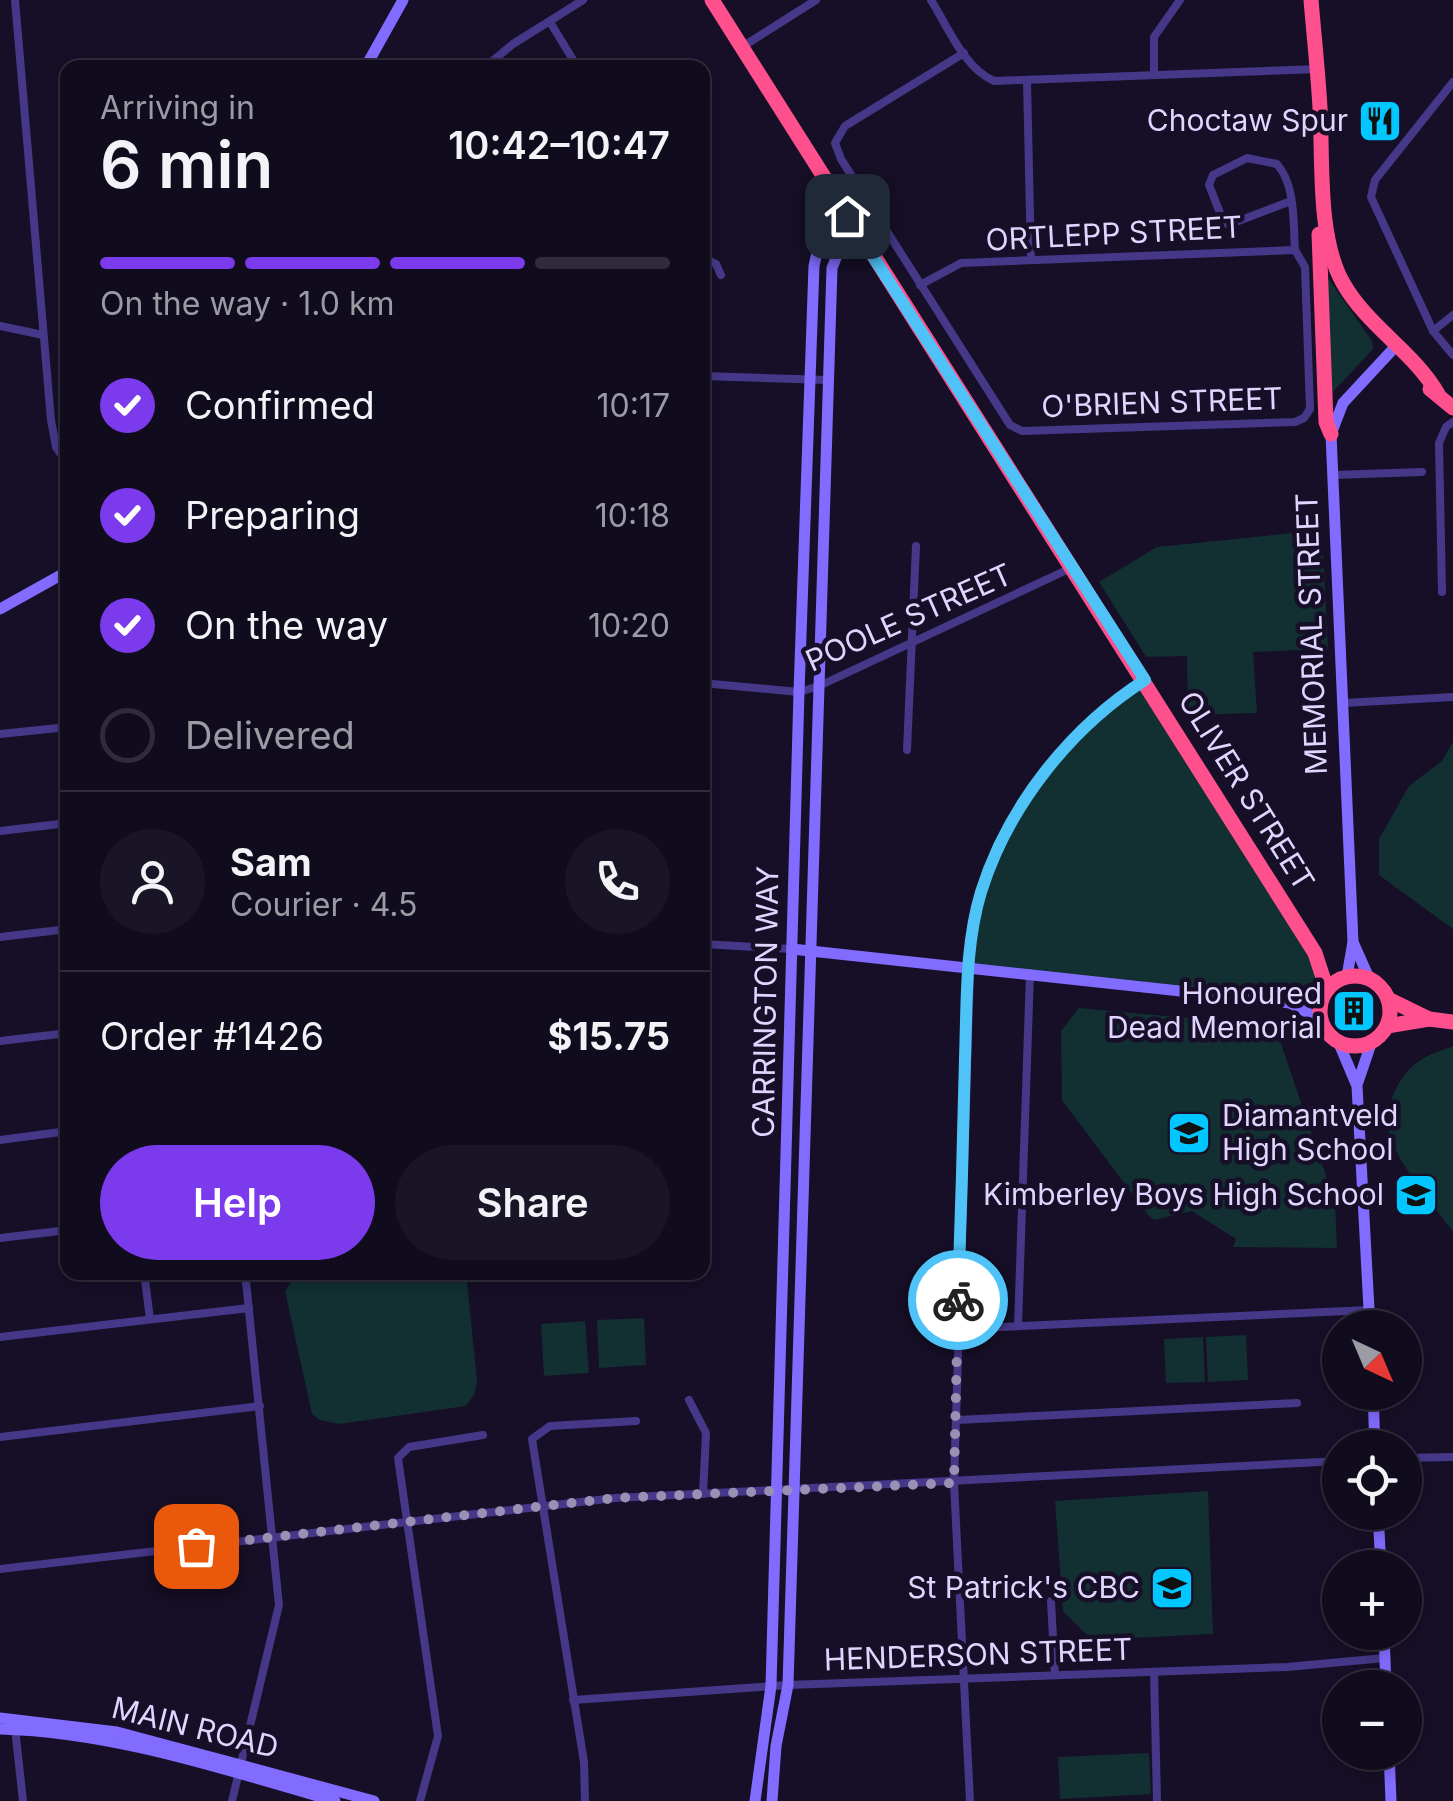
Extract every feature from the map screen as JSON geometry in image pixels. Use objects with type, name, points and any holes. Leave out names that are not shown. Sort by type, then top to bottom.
[{"type":"highway","name":"OLIVER STREET","points":[[712,0],[1315,953],[1324,993]]},
{"type":"highway","points":[[1312,0],[1326,414],[1331,434]]},
{"type":"highway","points":[[1315,70],[1330,250],[1344,286],[1387,345]]},
{"type":"highway","points":[[1319,234],[1342,297],[1387,345],[1428,378],[1453,408]]},
{"type":"highway","name":"OLIVER STREET","points":[[1315,953],[1345,977]]},
{"type":"highway","points":[[1429,1019],[1388,999],[1369,978],[1345,977],[1324,993],[1321,1020],[1338,1042],[1358,1046],[1372,1042],[1387,1026],[1429,1019],[1453,1022]]},
{"type":"highway","points":[[1387,1026],[1388,999]]},
{"type":"street","points":[[15,0],[52,434],[60,450]]},
{"type":"street","points":[[369,60],[403,0]]},
{"type":"street","points":[[495,60],[583,0]]},
{"type":"street","points":[[742,47],[816,0]]},
{"type":"street","points":[[1154,75],[1152,42],[1180,0]]},
{"type":"street","points":[[934,1],[964,53],[994,81],[1315,70]]},
{"type":"street","points":[[550,22],[573,60]]},
{"type":"street","points":[[920,285],[841,159],[836,137],[845,126],[964,53]]},
{"type":"street","points":[[1027,81],[1032,260]]},
{"type":"street","points":[[1453,82],[1375,180],[1372,197],[1433,330],[1453,355]]},
{"type":"street","points":[[1291,202],[1228,225],[1209,185],[1210,179],[1247,158],[1278,164],[1287,176],[1291,202],[1295,250]]},
{"type":"street","name":"CARRINGTON WAY","points":[[756,1801],[771,1686],[798,692],[817,250],[823,238],[847,216]]},
{"type":"street","name":"CARRINGTON WAY","points":[[772,1801],[776,1746],[788,1684],[832,268],[840,248],[858,232]]},
{"type":"street","name":"ORTLEPP STREET","points":[[920,285],[961,263],[1295,250]]},
{"type":"street","name":"O'BRIEN STREET","points":[[920,285],[1008,423],[1022,432],[1294,422],[1304,418],[1310,408],[1304,268],[1295,250]]},
{"type":"street","points":[[710,261],[716,264],[721,275]]},
{"type":"street","points":[[1433,330],[1453,315]]},
{"type":"street","points":[[0,326],[43,335]]},
{"type":"street","points":[[1331,434],[1343,402],[1387,345]]},
{"type":"street","points":[[710,376],[830,380]]},
{"type":"street","points":[[1442,592],[1438,443],[1453,422]]},
{"type":"street","name":"MEMORIAL STREET","points":[[1331,434],[1353,942],[1345,977]]},
{"type":"street","points":[[1333,475],[1422,472]]},
{"type":"street","points":[[908,750],[916,546]]},
{"type":"street","name":"POOLE STREET","points":[[710,685],[798,692],[819,686],[1072,568]]},
{"type":"street","points":[[0,609],[60,576]]},
{"type":"street","points":[[970,1801],[954,1483],[968,966],[981,890],[1021,807],[1084,728],[1145,680]]},
{"type":"street","points":[[1342,703],[1453,697]]},
{"type":"street","points":[[0,734],[60,728]]},
{"type":"street","points":[[0,831],[60,825]]},
{"type":"street","points":[[0,936],[60,930]]},
{"type":"street","name":"MEMORIAL STREET","points":[[1353,942],[1369,978]]},
{"type":"street","points":[[710,944],[810,950],[1290,1002],[1324,993]]},
{"type":"street","points":[[1018,1326],[1030,973]]},
{"type":"street","points":[[1290,1002],[1321,1020]]},
{"type":"street","points":[[0,1041],[60,1034]]},
{"type":"street","points":[[1338,1042],[1357,1086],[1369,1310]]},
{"type":"street","points":[[1357,1086],[1372,1042]]},
{"type":"street","points":[[0,1140],[60,1133]]},
{"type":"street","points":[[0,1238],[60,1231]]},
{"type":"street","points":[[145,1280],[150,1319]]},
{"type":"street","points":[[232,1801],[278,1620],[274,1538],[246,1280]]},
{"type":"street","points":[[0,1337],[249,1308]]},
{"type":"street","points":[[957,1329],[1322,1312]]},
{"type":"street","points":[[689,1400],[706,1433],[703,1494]]},
{"type":"street","points":[[957,1420],[1297,1404]]},
{"type":"street","points":[[0,1437],[260,1406]]},
{"type":"street","points":[[585,1801],[585,1773],[532,1438],[550,1426],[636,1422]]},
{"type":"street","points":[[420,1801],[438,1730],[398,1458],[404,1449],[483,1435]]},
{"type":"street","points":[[1422,1458],[1453,1457]]},
{"type":"street","points":[[0,1569],[540,1505],[1322,1462]]},
{"type":"street","points":[[1052,1600],[1055,1675]]},
{"type":"street","points":[[1385,1650],[1385,1670]]},
{"type":"street","name":"HENDERSON STREET","points":[[572,1700],[788,1684],[1287,1667],[1385,1658]]},
{"type":"street","points":[[1154,1672],[1157,1801]]},
{"type":"street","name":"MAIN ROAD","points":[[0,1718],[374,1801]]},
{"type":"street","points":[[15,1724],[23,1801]]},
{"type":"street","name":"MAIN ROAD","points":[[0,1729],[15,1724]]},
{"type":"street","name":"MAIN ROAD","points":[[240,1769],[335,1801]]},
{"type":"street","points":[[1390,1770],[1392,1801]]},
{"type":"green space","points":[[1326,275],[1372,341],[1373,349],[1332,393]]},
{"type":"green space","points":[[1322,530],[1328,649],[1253,652],[1257,713],[1188,715],[1187,656],[1146,657],[1099,582],[1157,547]]},
{"type":"green space","points":[[1139,685],[1317,961],[1315,986],[1288,998],[969,966],[981,891],[1032,788],[1087,728]]},
{"type":"green space","points":[[1453,742],[1453,929],[1379,875],[1379,839],[1409,786],[1442,761]]},
{"type":"green space","points":[[1079,1008],[1275,1026],[1335,1202],[1337,1248],[1233,1247],[1236,1239],[1192,1211],[1154,1220],[1148,1215],[1062,1100],[1061,1031]]},
{"type":"green space","points":[[1453,1046],[1453,1231],[1402,1162],[1391,1140],[1388,1117],[1394,1094],[1406,1073],[1424,1058]]},
{"type":"green space","points":[[293,1280],[467,1280],[475,1393],[466,1406],[339,1424],[320,1420],[312,1414],[285,1291]]},
{"type":"green space","points":[[644,1318],[646,1365],[599,1368],[597,1320]]},
{"type":"green space","points":[[585,1321],[589,1373],[544,1376],[541,1324]]},
{"type":"green space","points":[[1246,1335],[1248,1380],[1208,1382],[1206,1337]]},
{"type":"green space","points":[[1203,1337],[1205,1382],[1166,1383],[1164,1339]]},
{"type":"green space","points":[[1208,1491],[1213,1634],[1092,1640],[1063,1611],[1055,1501]]},
{"type":"green space","points":[[1149,1753],[1151,1794],[1060,1799],[1058,1757]]},
{"type":"way so far","points":[[196,1546],[615,1498],[954,1483],[958,1300]]},
{"type":"place","name":"Choctaw Spur","points":[[1380,121]]},
{"type":"place","name":"Honoured Dead Memorial","points":[[1354,1011]]},
{"type":"place","name":"Diamantveld High School","points":[[1189,1133]]},
{"type":"place","name":"Kimberley Boys High School","points":[[1416,1195]]},
{"type":"place","name":"St Patrick's CBC","points":[[1172,1588]]},
{"type":"route","points":[[847,216],[1145,680],[1084,728],[1037,782],[1004,838],[981,890],[968,966],[958,1300]]}]
